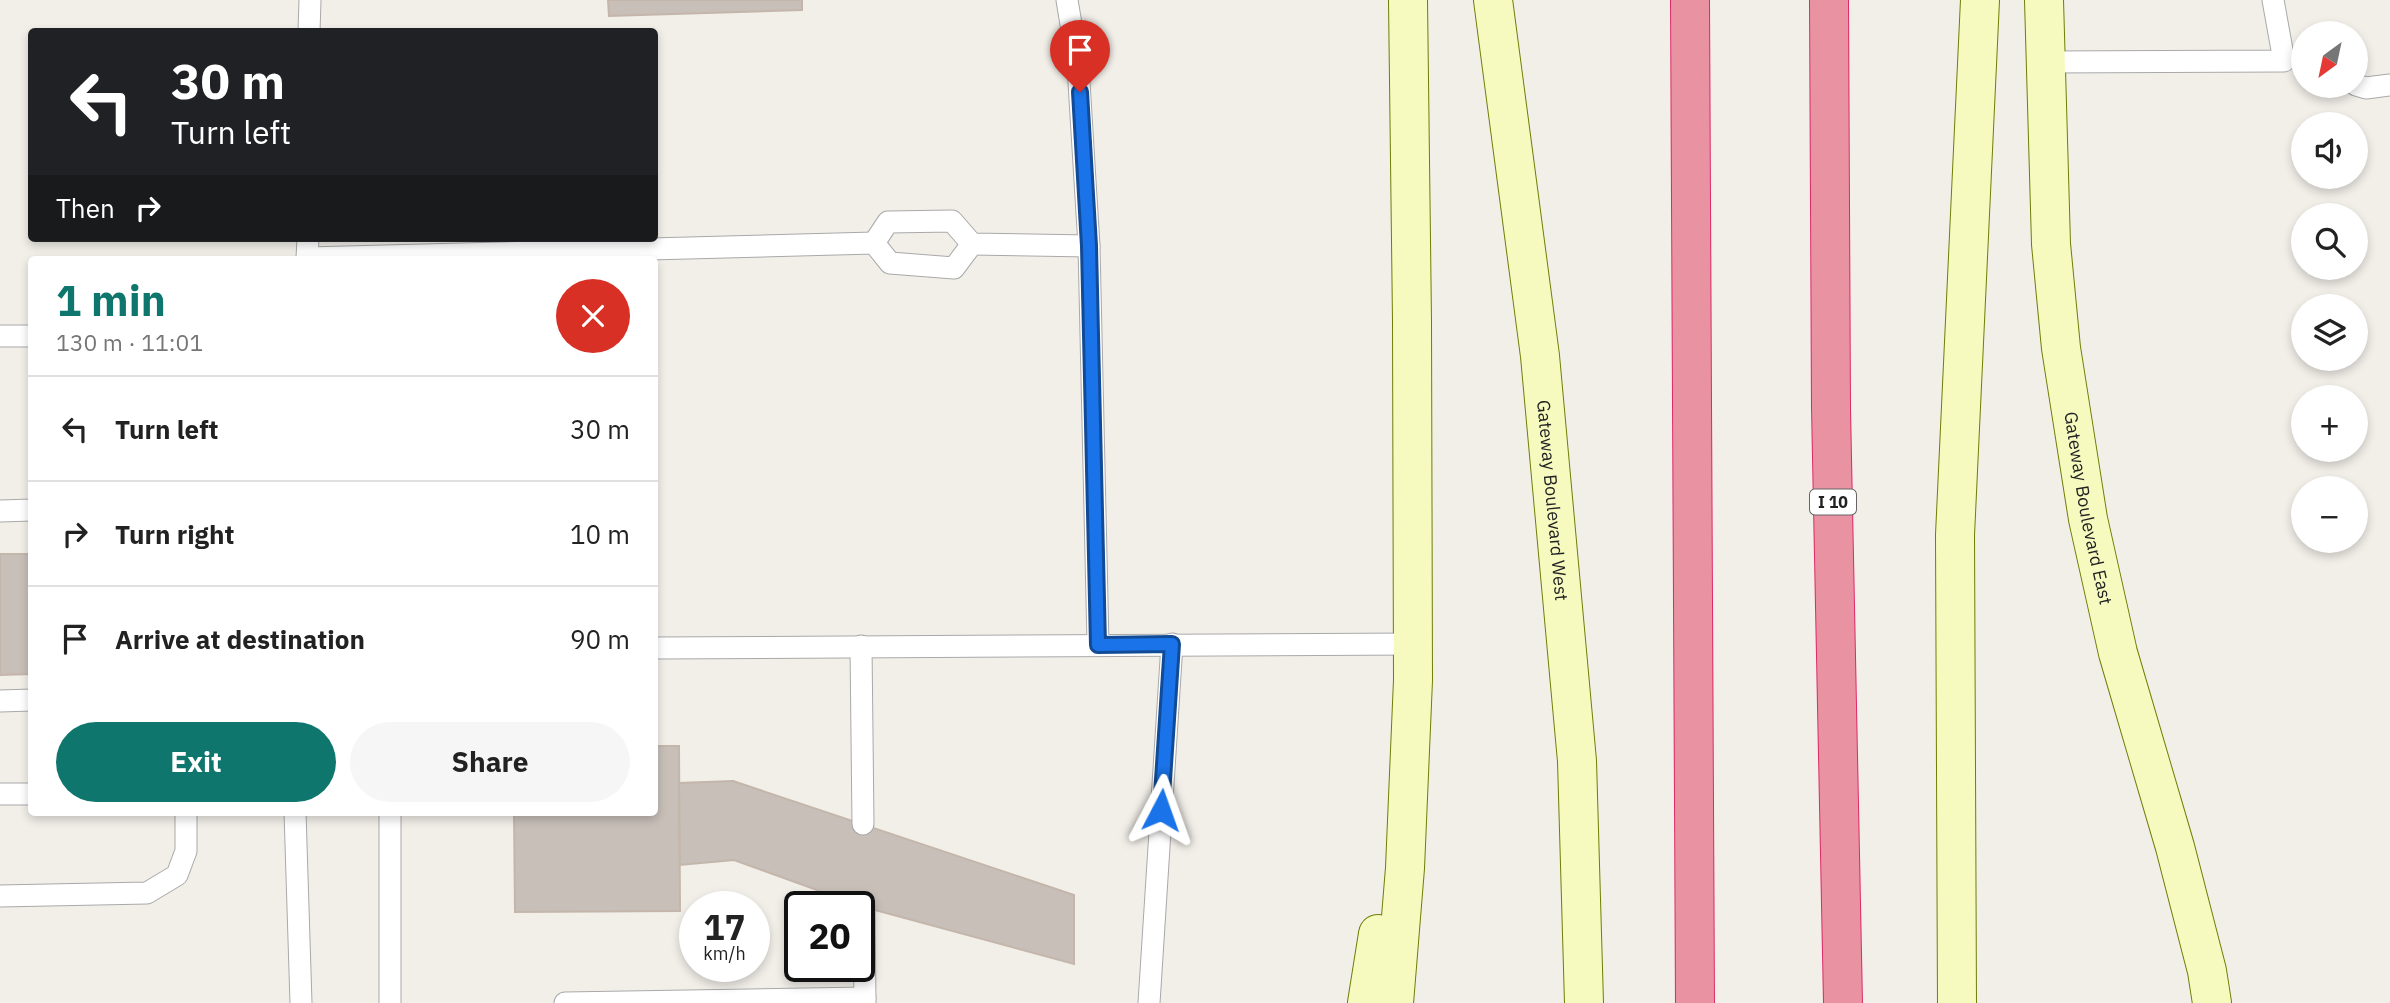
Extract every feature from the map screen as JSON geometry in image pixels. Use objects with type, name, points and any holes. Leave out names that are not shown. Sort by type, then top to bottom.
[{"type":"highway","points":[[1690,0],[1695,1003]]},
{"type":"highway","name":"I 10","points":[[1829,0],[1830,408],[1843,1003]]},
{"type":"main road","points":[[1394,1003],[1405,868],[1414,644],[1408,0]]},
{"type":"main road","name":"Gateway Boulevard West","points":[[1493,0],[1541,356],[1562,586],[1577,761],[1584,1003]]},
{"type":"main road","points":[[1957,1003],[1955,535],[1980,0]]},
{"type":"main road","name":"Gateway Boulevard East","points":[[2044,0],[2051,244],[2061,348],[2088,519],[2118,653],[2175,847],[2207,971],[2212,1003]]},
{"type":"main road","points":[[1367,1003],[1410,766]]},
{"type":"lane","points":[[309,28],[310,0]]},
{"type":"lane","points":[[1067,0],[1078,66],[1089,246],[1098,645]]},
{"type":"lane","points":[[2273,0],[2291,58]]},
{"type":"lane","points":[[2045,62],[2291,64]]},
{"type":"lane","points":[[2368,88],[2390,85]]},
{"type":"lane","points":[[874,243],[888,222],[952,221],[972,244],[1089,246]]},
{"type":"lane","points":[[874,243],[890,263],[954,268],[972,244]]},
{"type":"lane","points":[[413,256],[874,243]]},
{"type":"lane","points":[[0,336],[28,336]]},
{"type":"lane","points":[[0,511],[28,510]]},
{"type":"lane","points":[[1149,1003],[1172,644]]},
{"type":"lane","points":[[658,648],[1414,644]]},
{"type":"lane","points":[[861,646],[863,824]]},
{"type":"lane","points":[[0,701],[28,700]]},
{"type":"lane","points":[[0,794],[28,793]]},
{"type":"lane","points":[[0,896],[147,893],[177,875],[186,851],[186,816]]},
{"type":"lane","points":[[295,816],[301,1003]]},
{"type":"lane","points":[[390,816],[390,1003]]},
{"type":"lane","points":[[565,1003],[865,1001],[865,982]]},
{"type":"building","points":[[608,0],[802,0],[802,10],[609,16]]},
{"type":"building","points":[[0,554],[28,554],[28,674],[0,675]]},
{"type":"building","points":[[658,746],[679,746],[679,911],[515,912],[514,816],[658,816]]},
{"type":"building","points":[[733,781],[1074,895],[1074,964],[875,910],[875,891],[820,891],[734,860],[680,865],[679,783]]},
{"type":"route","points":[[1080,92],[1089,246],[1098,645],[1172,644],[1161,810]]}]
